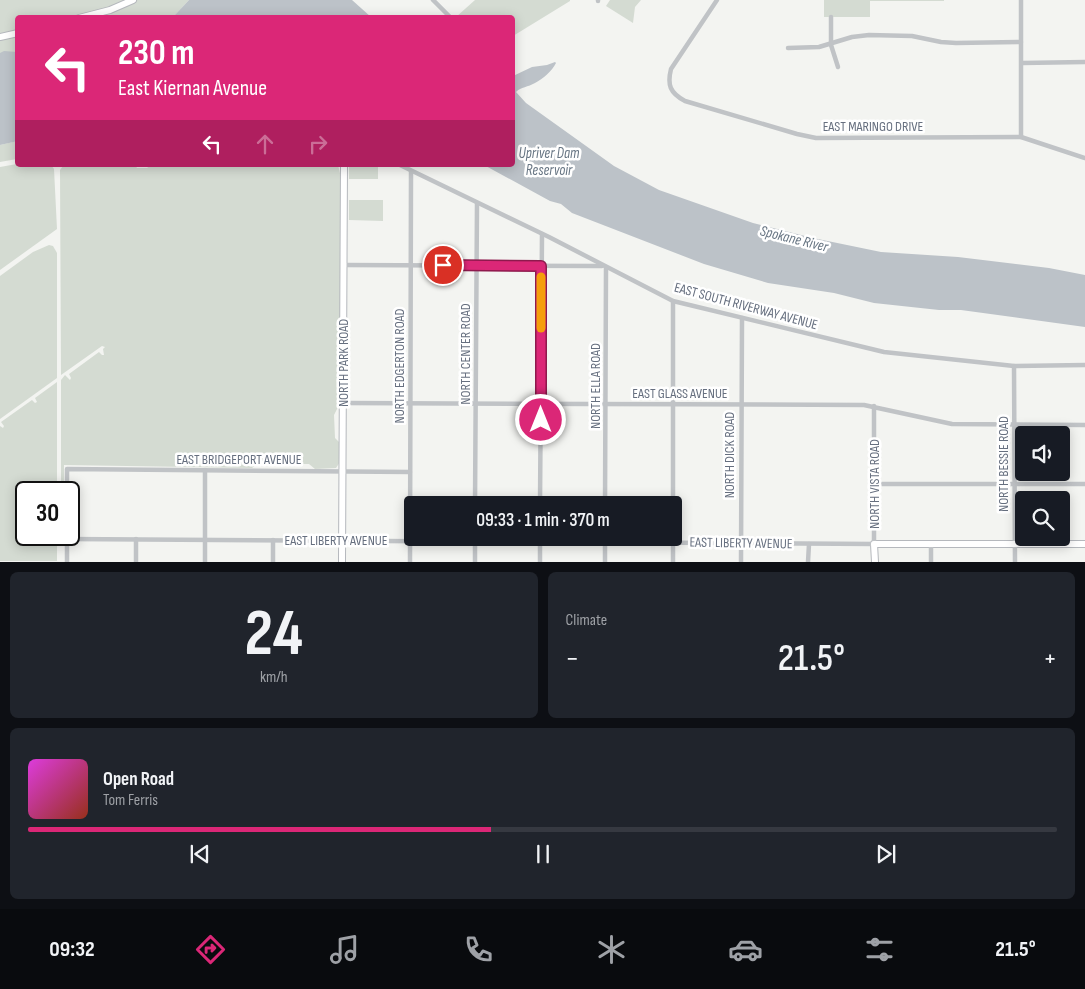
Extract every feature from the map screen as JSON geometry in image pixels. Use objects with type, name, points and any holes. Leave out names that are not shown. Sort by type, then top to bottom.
[{"type":"street","points":[[91,15],[110,10],[133,0]]},
{"type":"street","points":[[434,0],[448,15]]},
{"type":"street","name":"EAST MARINGO DRIVE","points":[[717,0],[671,69],[669,77],[670,87],[674,96],[685,101],[816,138],[1021,137],[1085,158]]},
{"type":"street","points":[[1021,0],[1021,137]]},
{"type":"street","points":[[831,17],[831,45],[838,67]]},
{"type":"street","points":[[0,37],[15,33]]},
{"type":"street","points":[[788,48],[831,45],[852,37],[869,35],[912,36],[956,43],[1021,42]]},
{"type":"street","points":[[1022,63],[1085,62]]},
{"type":"street","name":"NORTH PARK ROAD","points":[[342,562],[344,167]]},
{"type":"street","name":"EAST SOUTH RIVERWAY AVENUE","points":[[404,167],[673,301],[884,352],[1014,366],[1085,365]]},
{"type":"street","name":"NORTH EDGERTON ROAD","points":[[410,496],[411,170]]},
{"type":"street","name":"NORTH CENTER ROAD","points":[[475,496],[477,203]]},
{"type":"street","points":[[540,496],[542,234]]},
{"type":"street","points":[[344,264],[605,266]]},
{"type":"street","name":"NORTH ELLA ROAD","points":[[605,266],[606,496]]},
{"type":"street","points":[[673,301],[673,496]]},
{"type":"street","name":"NORTH DICK ROAD","points":[[741,562],[740,404],[742,318]]},
{"type":"street","name":"NORTH BESSIE ROAD","points":[[1014,366],[1015,491]]},
{"type":"street","name":"EAST GLASS AVENUE","points":[[343,403],[864,405],[952,424],[1085,424]]},
{"type":"street","name":"NORTH VISTA ROAD","points":[[874,406],[875,562]]},
{"type":"street","name":"EAST BRIDGEPORT AVENUE","points":[[67,481],[67,469],[410,472]]},
{"type":"street","points":[[205,470],[205,562]]},
{"type":"street","points":[[874,484],[1085,484]]},
{"type":"street","name":"EAST LIBERTY AVENUE","points":[[80,537],[404,541]]},
{"type":"street","points":[[136,539],[136,562]]},
{"type":"street","points":[[272,562],[273,540]]},
{"type":"street","name":"EAST LIBERTY AVENUE","points":[[682,542],[1015,545]]},
{"type":"street","points":[[808,544],[808,562]]},
{"type":"street","points":[[931,544],[931,562]]},
{"type":"street","name":"EAST LIBERTY AVENUE","points":[[1070,544],[1085,544]]},
{"type":"street","points":[[67,546],[67,562]]},
{"type":"street","name":"NORTH EDGERTON ROAD","points":[[410,546],[410,562]]},
{"type":"street","points":[[474,562],[475,546]]},
{"type":"street","points":[[540,546],[540,562]]},
{"type":"street","points":[[605,546],[605,562]]},
{"type":"street","points":[[673,546],[673,562]]},
{"type":"street","name":"NORTH BESSIE ROAD","points":[[1015,546],[1015,562]]},
{"type":"shaded area","points":[[0,0],[189,0],[175,15],[15,15],[15,52],[0,53]]},
{"type":"shaded area","points":[[475,0],[570,0],[515,35],[515,15],[458,15]]},
{"type":"shaded area","points":[[610,0],[641,0],[635,7],[633,23],[606,6]]},
{"type":"shaded area","points":[[824,0],[944,1],[870,1],[870,17],[824,17]]},
{"type":"shaded area","points":[[15,141],[15,159],[0,162],[0,145]]},
{"type":"shaded area","points":[[15,164],[15,167],[52,167],[57,229],[0,270],[0,167]]},
{"type":"shaded area","points":[[62,167],[338,167],[342,181],[340,403],[334,415],[335,438],[339,442],[340,462],[336,468],[315,469],[309,464],[257,464],[252,468],[64,465],[64,481],[61,481],[61,380],[65,375],[70,380],[69,374],[99,352],[104,355],[103,349],[105,347],[102,346],[61,375],[60,170]]},
{"type":"shaded area","points":[[349,167],[378,167],[378,179],[349,179]]},
{"type":"shaded area","points":[[349,200],[383,200],[383,221],[349,220]]},
{"type":"shaded area","points":[[49,245],[53,246],[57,253],[57,378],[0,419],[0,276],[33,252]]},
{"type":"shaded area","points":[[57,382],[57,481],[15,481],[15,546],[57,546],[57,561],[0,561],[0,426],[3,428],[4,426],[1,422],[32,400],[35,403],[37,402],[35,398]]},
{"type":"water","points":[[189,0],[352,0],[369,15],[175,15]]},
{"type":"water","points":[[4,51],[15,52],[15,142],[0,145],[0,53]]},
{"type":"water","points":[[556,63],[544,77],[516,92],[526,103],[614,166],[659,190],[753,223],[881,252],[958,257],[1049,268],[1085,275],[1085,327],[961,310],[939,310],[874,303],[834,293],[768,283],[704,264],[572,213],[561,204],[550,201],[488,167],[515,167],[515,75],[532,67]]},
{"type":"slow traffic","points":[[541,277],[541,328]]},
{"type":"route","points":[[443,265],[541,266],[541,420]]},
{"type":"water label","name":"Upriver Dam Reservoir","points":[[549,162]]},
{"type":"water label","name":"Spokane River","points":[[794,239]]}]
